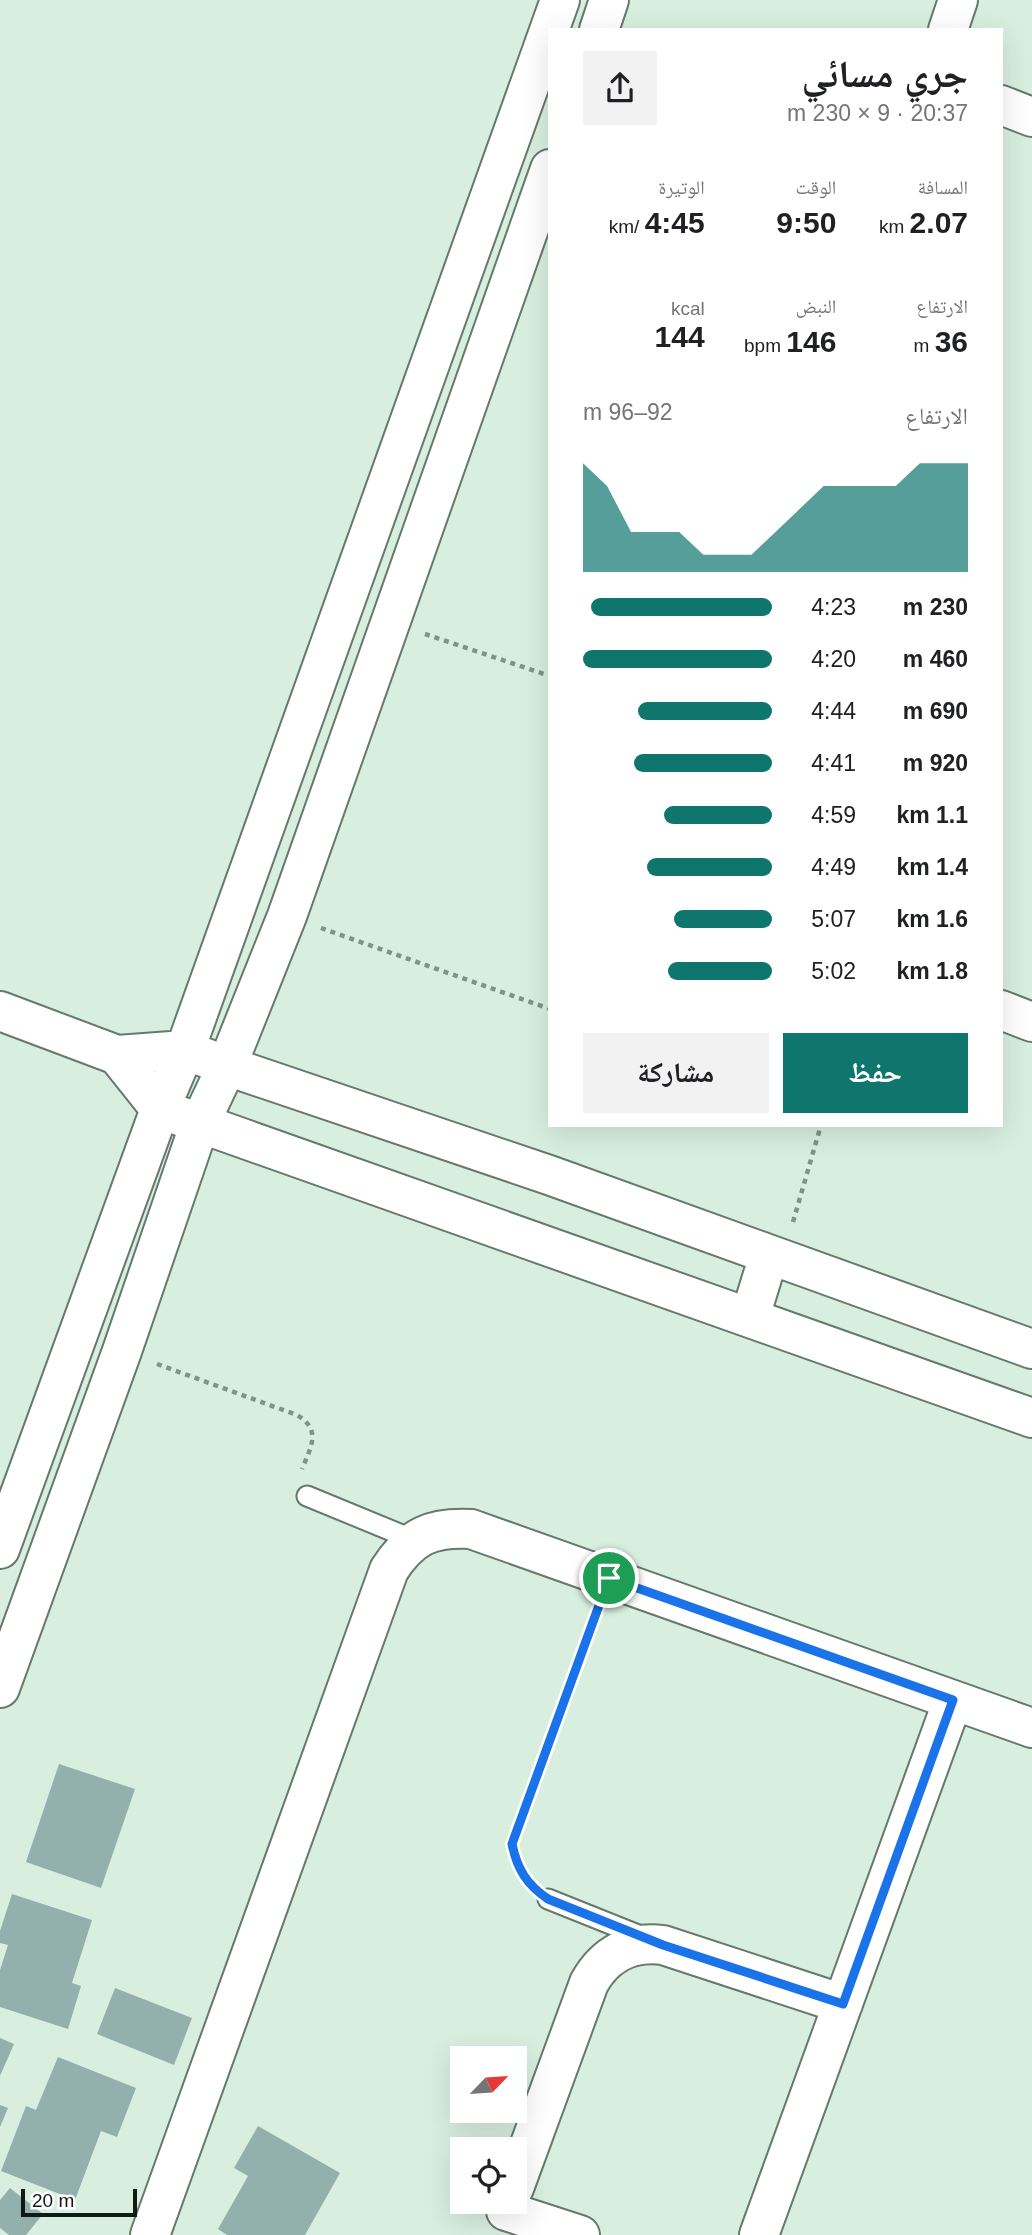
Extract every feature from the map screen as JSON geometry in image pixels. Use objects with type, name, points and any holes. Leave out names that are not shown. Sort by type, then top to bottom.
[{"type":"street","points":[[550,28],[560,0]]},
{"type":"street","points":[[599,28],[609,0]]},
{"type":"street","points":[[949,28],[958,0]]},
{"type":"street","points":[[0,1549],[160,1109],[185,1050],[548,34]]},
{"type":"street","points":[[1003,106],[1032,117]]},
{"type":"street","points":[[0,1688],[122,1350],[200,1123],[227,1066],[287,916],[548,175]]},
{"type":"street","points":[[0,1011],[117,1055],[185,1050],[549,1175],[1032,1349]]},
{"type":"street","points":[[1003,1011],[1032,1022]]},
{"type":"street","points":[[117,1055],[160,1109],[1032,1418]]},
{"type":"street","points":[[750,1317],[776,1257]]},
{"type":"street","points":[[150,2235],[389,1570],[414,1540],[432,1531],[471,1529],[1032,1728]]},
{"type":"street","points":[[759,2235],[953,1700]]},
{"type":"street","points":[[527,2154],[589,1983],[596,1970],[613,1955],[634,1945],[663,1945],[843,2004]]},
{"type":"street","points":[[521,2214],[580,2235]]},
{"type":"lane","points":[[307,1496],[414,1540]]},
{"type":"lane","points":[[548,1899],[663,1945]]},
{"type":"path","points":[[391,622],[548,675]]},
{"type":"path","points":[[287,916],[548,1009]]},
{"type":"path","points":[[776,1257],[820,1127]]},
{"type":"path","points":[[122,1350],[305,1420],[313,1437],[298,1485],[302,1494],[307,1496]]},
{"type":"path","points":[[548,1899],[536,1891],[519,1870],[512,1844],[609,1578]]},
{"type":"building","points":[[59,1764],[135,1789],[101,1888],[26,1862]]},
{"type":"building","points":[[12,1894],[92,1920],[72,1983],[81,1986],[68,2029],[0,2007],[0,1970],[8,1945],[0,1943],[0,1931]]},
{"type":"building","points":[[115,1988],[192,2018],[174,2065],[97,2034]]},
{"type":"building","points":[[0,2038],[14,2044],[0,2076]]},
{"type":"building","points":[[58,2057],[136,2088],[117,2137],[101,2131],[75,2200],[1,2171],[26,2106],[36,2110]]},
{"type":"building","points":[[0,2105],[8,2108],[0,2127]]},
{"type":"building","points":[[258,2126],[340,2173],[305,2235],[227,2235],[218,2229],[248,2176],[234,2168]]},
{"type":"building","points":[[10,2188],[43,2214],[26,2235],[9,2235],[0,2228],[0,2200]]},
{"type":"route","points":[[609,1578],[953,1700],[843,2004],[663,1945],[548,1899],[536,1891],[519,1870],[512,1844],[609,1578]]}]
